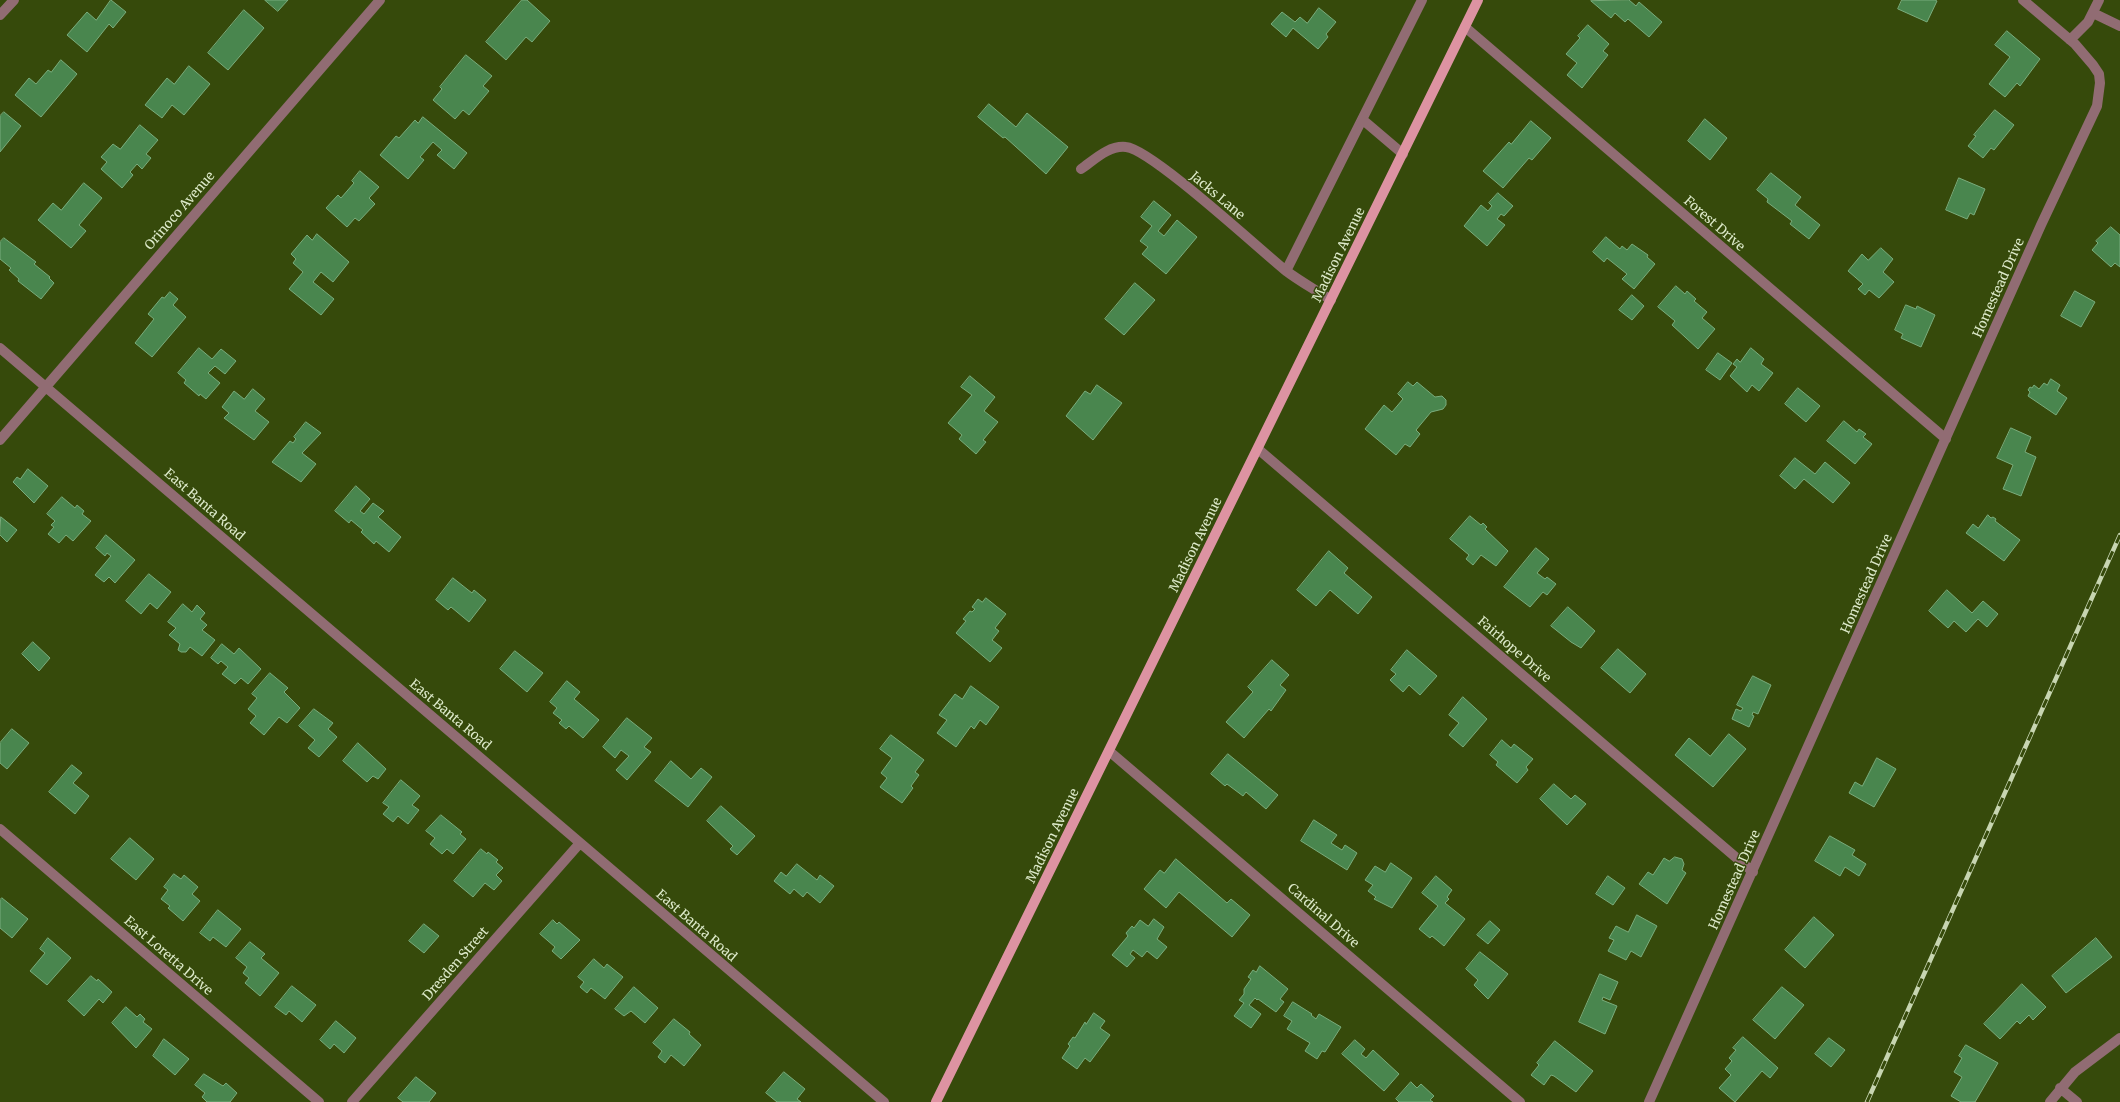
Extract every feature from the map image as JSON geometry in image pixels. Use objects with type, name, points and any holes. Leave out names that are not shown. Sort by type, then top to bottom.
[{"type":"main road","name":"Madison Avenue","points":[[936,1102],[1478,0]]},
{"type":"street","points":[[0,16],[14,0]]},
{"type":"street","name":"Orinoco Avenue","points":[[0,440],[45,386],[380,0]]},
{"type":"street","points":[[1286,271],[1422,0]]},
{"type":"street","points":[[2027,1],[2070,40],[2088,22],[2099,0]]},
{"type":"street","points":[[2092,13],[2120,26]]},
{"type":"street","name":"Forest Drive","points":[[1465,27],[1946,439]]},
{"type":"street","name":"Homestead Drive","points":[[1649,1102],[2041,225],[2097,106],[2100,93],[2099,74],[2086,56],[2070,40]]},
{"type":"street","points":[[1363,120],[1403,154]]},
{"type":"street","name":"Jacks Lane","points":[[1081,169],[1114,148],[1125,146],[1133,148],[1145,155],[1184,186],[1286,271],[1331,300]]},
{"type":"street","name":"East Banta Road","points":[[0,348],[881,1101]]},
{"type":"street","name":"Fairhope Drive","points":[[1258,449],[1753,872]]},
{"type":"street","name":"Cardinal Drive","points":[[1109,750],[1520,1102]]},
{"type":"street","name":"East Loretta Drive","points":[[0,829],[319,1102]]},
{"type":"street","name":"Dresden Street","points":[[352,1102],[580,843]]},
{"type":"street","points":[[2050,1102],[2060,1088],[2084,1064],[2120,1038]]},
{"type":"street","points":[[2060,1088],[2077,1102]]},
{"type":"building","points":[[111,0],[126,12],[113,28],[109,24],[87,52],[67,35],[87,12],[96,20]]},
{"type":"building","points":[[265,0],[288,0],[278,11]]},
{"type":"building","points":[[522,0],[527,0],[550,21],[532,42],[526,37],[506,60],[486,42]]},
{"type":"building","points":[[1629,0],[1636,6],[1639,2],[1662,22],[1649,37],[1628,19],[1625,22],[1615,13],[1611,18],[1591,1]]},
{"type":"building","points":[[1902,0],[1937,1],[1927,22],[1898,9]]},
{"type":"building","points":[[1319,8],[1336,22],[1326,34],[1328,37],[1318,49],[1293,28],[1286,37],[1271,24],[1282,12],[1295,22],[1300,17],[1307,23]]},
{"type":"building","points":[[244,10],[264,28],[228,70],[208,53]]},
{"type":"building","points":[[1588,25],[1609,44],[1603,51],[1608,55],[1582,88],[1567,75],[1577,63],[1566,54],[1580,38],[1578,36]]},
{"type":"building","points":[[2007,31],[2040,59],[2020,86],[2017,83],[2005,97],[1989,84],[2010,57],[1995,45]]},
{"type":"building","points":[[466,55],[492,76],[483,86],[489,91],[469,115],[463,110],[455,119],[433,100],[442,89],[440,87]]},
{"type":"building","points":[[61,60],[77,74],[41,117],[15,95],[29,78],[36,84],[48,70],[51,72]]},
{"type":"building","points":[[189,66],[210,84],[184,115],[172,105],[162,118],[145,105],[167,78],[174,84]]},
{"type":"building","points":[[989,104],[1016,127],[1027,113],[1068,147],[1046,174],[1005,137],[1003,138],[978,117]]},
{"type":"building","points":[[1995,110],[2014,125],[1994,150],[1991,148],[1983,158],[1968,146],[1976,136],[1974,135]]},
{"type":"building","points":[[4,112],[21,126],[0,152],[0,116]]},
{"type":"building","points":[[423,117],[467,153],[454,169],[437,155],[442,150],[433,142],[420,157],[424,160],[408,179],[380,155],[396,136],[399,138],[415,120],[418,123]]},
{"type":"building","points":[[1705,119],[1727,138],[1710,160],[1688,141]]},
{"type":"building","points":[[1531,121],[1551,138],[1532,160],[1529,158],[1503,188],[1483,171],[1509,142],[1511,144]]},
{"type":"building","points":[[140,125],[158,140],[146,154],[151,158],[142,169],[137,164],[130,172],[133,175],[122,188],[101,169],[107,162],[101,157],[113,144],[120,149]]},
{"type":"building","points":[[360,171],[379,187],[369,198],[375,204],[359,221],[355,218],[347,227],[326,208],[338,195],[341,198],[354,183],[352,181]]},
{"type":"building","points":[[1771,173],[1801,197],[1795,205],[1820,225],[1809,239],[1790,224],[1792,221],[1767,202],[1768,199],[1757,190]]},
{"type":"building","points":[[1959,178],[1985,189],[1974,215],[1970,213],[1967,219],[1946,210]]},
{"type":"building","points":[[84,183],[102,198],[79,225],[86,231],[71,248],[38,220],[53,203],[61,210]]},
{"type":"building","points":[[1498,193],[1513,206],[1504,216],[1501,214],[1497,219],[1505,225],[1487,246],[1464,226],[1481,205],[1488,211],[1492,206],[1489,203]]},
{"type":"building","points":[[1154,201],[1171,215],[1158,231],[1164,236],[1177,220],[1197,237],[1166,274],[1142,254],[1148,247],[1140,241],[1152,226],[1141,217]]},
{"type":"building","points":[[2111,227],[2120,235],[2120,267],[2115,263],[2111,267],[2092,250],[2098,243],[2096,241]]},
{"type":"building","points":[[317,234],[349,262],[333,282],[321,272],[313,282],[334,299],[321,315],[289,289],[303,272],[293,263],[296,259],[291,254],[307,235],[312,240]]},
{"type":"building","points":[[1606,237],[1620,249],[1622,246],[1627,250],[1632,244],[1648,255],[1647,257],[1655,264],[1634,289],[1622,279],[1627,274],[1607,258],[1604,262],[1593,252]]},
{"type":"building","points":[[4,238],[36,262],[34,264],[50,277],[49,278],[54,283],[41,299],[18,281],[19,279],[9,270],[11,268],[0,259],[0,242]]},
{"type":"building","points":[[1881,248],[1893,259],[1883,272],[1894,282],[1879,298],[1869,290],[1865,295],[1858,289],[1863,284],[1848,271],[1862,254],[1868,260]]},
{"type":"building","points":[[1135,283],[1155,300],[1124,335],[1105,319]]},
{"type":"building","points":[[1676,286],[1685,294],[1687,291],[1696,299],[1694,301],[1707,312],[1702,318],[1715,329],[1698,349],[1672,325],[1675,321],[1658,307]]},
{"type":"building","points":[[2075,291],[2095,302],[2081,327],[2061,316]]},
{"type":"building","points":[[170,292],[178,299],[173,305],[186,317],[152,357],[135,343],[154,319],[148,314],[162,297],[164,298]]},
{"type":"building","points":[[1632,295],[1644,306],[1632,320],[1619,310]]},
{"type":"building","points":[[1906,305],[1916,309],[1917,306],[1935,315],[1921,347],[1901,338],[1903,334],[1895,330]]},
{"type":"building","points":[[199,348],[212,359],[221,349],[236,361],[225,374],[215,366],[208,373],[220,383],[206,399],[200,394],[199,396],[184,383],[186,380],[178,373]]},
{"type":"building","points":[[1751,348],[1764,359],[1761,364],[1773,373],[1759,391],[1752,385],[1747,392],[1730,376],[1737,367],[1733,364],[1737,359],[1740,362]]},
{"type":"building","points":[[1718,353],[1732,363],[1720,380],[1706,370]]},
{"type":"building","points":[[970,376],[995,397],[984,411],[998,422],[983,440],[986,442],[976,454],[959,439],[962,435],[948,423],[972,395],[961,387]]},
{"type":"building","points":[[2051,379],[2060,385],[2057,391],[2067,398],[2056,415],[2028,396],[2030,392],[2028,390],[2030,387],[2032,388],[2034,385],[2039,389],[2044,383],[2047,385]]},
{"type":"building","points":[[1408,382],[1413,386],[1417,382],[1435,397],[1442,396],[1446,400],[1446,405],[1443,409],[1431,412],[1416,430],[1420,434],[1410,447],[1405,444],[1396,455],[1365,429],[1384,405],[1392,412],[1403,399],[1398,394]]},
{"type":"building","points":[[1097,385],[1122,403],[1093,440],[1066,416],[1085,391],[1090,394]]},
{"type":"building","points":[[1798,388],[1820,406],[1806,422],[1785,404]]},
{"type":"building","points":[[253,389],[265,399],[255,411],[269,422],[254,440],[224,418],[229,413],[222,407],[234,391],[244,399]]},
{"type":"building","points":[[1844,421],[1857,432],[1859,429],[1866,434],[1863,437],[1872,444],[1855,464],[1827,441]]},
{"type":"building","points":[[306,422],[321,433],[302,453],[316,464],[301,482],[272,462],[290,441],[293,443],[296,439],[294,437]]},
{"type":"building","points":[[2011,428],[2031,437],[2025,452],[2036,457],[2021,496],[2003,489],[2013,465],[1997,458]]},
{"type":"building","points":[[1795,458],[1815,474],[1825,462],[1850,483],[1833,503],[1804,479],[1795,489],[1780,476]]},
{"type":"building","points":[[28,469],[48,486],[34,503],[13,482],[17,477],[20,479]]},
{"type":"building","points":[[356,486],[370,499],[360,511],[364,514],[373,503],[384,511],[378,517],[401,537],[389,552],[376,541],[374,544],[361,532],[363,530],[351,520],[349,523],[335,511]]},
{"type":"building","points":[[62,497],[75,508],[77,505],[84,511],[82,514],[91,521],[73,541],[66,535],[59,543],[48,534],[54,527],[51,525],[55,521],[47,514]]},
{"type":"building","points":[[1988,515],[1991,518],[1993,517],[1996,519],[1995,521],[2020,540],[2004,561],[1966,533],[1973,524],[1978,528]]},
{"type":"building","points":[[1470,516],[1481,525],[1483,523],[1487,527],[1485,529],[1508,551],[1496,566],[1481,555],[1473,565],[1466,559],[1469,555],[1450,539]]},
{"type":"building","points":[[1,517],[17,530],[7,542],[0,535]]},
{"type":"building","points":[[106,535],[135,560],[115,583],[109,577],[104,582],[95,575],[111,556],[107,553],[105,556],[96,548]]},
{"type":"building","points":[[1536,548],[1549,559],[1537,573],[1545,579],[1547,577],[1556,584],[1547,595],[1543,592],[1530,607],[1504,587]]},
{"type":"building","points":[[1329,551],[1348,568],[1344,573],[1372,597],[1358,614],[1330,590],[1316,606],[1297,590]]},
{"type":"building","points":[[149,574],[171,592],[157,609],[150,603],[141,614],[126,601]]},
{"type":"building","points":[[453,578],[472,593],[474,590],[486,600],[469,622],[451,607],[448,610],[436,600]]},
{"type":"building","points":[[1947,590],[1972,613],[1983,601],[1998,614],[1987,627],[1978,619],[1966,632],[1954,621],[1948,628],[1929,611]]},
{"type":"building","points":[[986,598],[1006,614],[995,628],[999,631],[992,640],[1002,648],[990,662],[956,633],[966,621],[963,619],[970,611],[972,612],[975,609],[972,607],[978,599],[982,602]]},
{"type":"building","points":[[183,604],[192,612],[197,605],[205,613],[200,619],[207,625],[202,630],[215,640],[202,656],[190,647],[186,652],[181,652],[178,650],[180,644],[169,635],[176,628],[168,622]]},
{"type":"building","points":[[1568,607],[1595,631],[1581,648],[1551,626]]},
{"type":"building","points":[[33,642],[50,658],[39,671],[22,654]]},
{"type":"building","points":[[222,644],[234,654],[239,648],[261,669],[248,684],[241,678],[235,684],[222,674],[228,667],[221,661],[218,664],[211,658]]},
{"type":"building","points":[[1618,649],[1646,674],[1630,693],[1601,668]]},
{"type":"building","points":[[1407,650],[1437,676],[1420,695],[1409,685],[1403,692],[1390,680],[1396,674],[1391,670]]},
{"type":"building","points":[[515,651],[543,673],[527,692],[500,669]]},
{"type":"building","points":[[1272,660],[1289,675],[1280,685],[1286,690],[1271,711],[1269,709],[1244,738],[1226,722],[1253,692],[1248,687]]},
{"type":"building","points":[[270,673],[288,688],[284,692],[300,708],[287,723],[279,717],[264,735],[250,723],[256,716],[248,709],[257,698],[252,694]]},
{"type":"building","points":[[1753,676],[1771,685],[1758,714],[1753,712],[1752,715],[1754,716],[1749,727],[1732,719],[1736,709],[1741,711],[1743,708],[1737,705]]},
{"type":"building","points":[[567,681],[580,692],[574,699],[599,720],[583,738],[569,726],[566,729],[559,723],[562,720],[553,713],[557,708],[550,702]]},
{"type":"building","points":[[971,686],[999,707],[986,725],[980,720],[974,729],[971,726],[956,747],[937,733],[947,720],[939,715],[955,694],[962,699]]},
{"type":"building","points":[[1463,697],[1487,719],[1463,747],[1449,735],[1459,723],[1449,715]]},
{"type":"building","points":[[314,709],[333,723],[328,729],[337,737],[319,757],[308,748],[315,740],[299,726]]},
{"type":"building","points":[[627,718],[652,738],[644,747],[651,752],[627,780],[616,770],[629,756],[621,750],[615,758],[603,747]]},
{"type":"building","points":[[12,729],[29,743],[7,769],[0,763],[0,743]]},
{"type":"building","points":[[1729,734],[1746,749],[1713,787],[1675,755],[1689,738],[1710,756]]},
{"type":"building","points":[[891,735],[924,760],[915,772],[919,775],[911,786],[913,788],[902,803],[880,787],[887,778],[881,773],[892,758],[880,749]]},
{"type":"building","points":[[1502,740],[1511,748],[1514,744],[1533,759],[1526,767],[1528,770],[1517,783],[1496,765],[1498,762],[1490,755]]},
{"type":"building","points":[[358,743],[386,769],[378,779],[373,776],[367,782],[343,761]]},
{"type":"building","points":[[1228,754],[1278,795],[1266,809],[1246,792],[1243,796],[1227,784],[1225,786],[1211,774]]},
{"type":"building","points":[[1877,758],[1896,769],[1874,807],[1849,793],[1855,782],[1862,786]]},
{"type":"building","points":[[671,761],[691,779],[701,768],[712,777],[688,807],[655,781]]},
{"type":"building","points":[[72,765],[82,773],[73,783],[89,796],[75,814],[49,792]]},
{"type":"building","points":[[401,780],[420,796],[412,805],[419,810],[408,824],[398,816],[393,822],[383,814],[389,807],[383,803]]},
{"type":"building","points":[[1554,784],[1571,799],[1575,795],[1586,804],[1567,825],[1540,799]]},
{"type":"building","points":[[721,806],[755,836],[737,855],[730,849],[733,846],[707,821]]},
{"type":"building","points":[[441,815],[462,832],[460,834],[466,839],[453,854],[447,849],[442,854],[430,844],[435,838],[426,831]]},
{"type":"building","points":[[1314,820],[1337,835],[1331,843],[1342,850],[1345,845],[1357,853],[1347,870],[1301,841]]},
{"type":"building","points":[[1830,836],[1855,850],[1852,855],[1866,864],[1859,876],[1845,867],[1840,876],[1815,861]]},
{"type":"building","points":[[130,838],[154,859],[136,880],[111,859]]},
{"type":"building","points":[[481,849],[487,854],[488,852],[498,860],[496,862],[503,868],[496,875],[502,881],[494,890],[485,883],[473,897],[454,881]]},
{"type":"building","points":[[1675,857],[1682,859],[1684,864],[1682,870],[1686,873],[1667,904],[1639,884],[1648,872],[1653,875],[1664,858],[1669,861]]},
{"type":"building","points":[[1176,859],[1227,903],[1231,899],[1250,915],[1232,937],[1179,892],[1166,908],[1144,889],[1160,870],[1164,873]]},
{"type":"building","points":[[1391,863],[1412,878],[1392,908],[1374,899],[1376,897],[1368,891],[1373,885],[1365,880],[1375,866],[1385,872]]},
{"type":"building","points":[[797,864],[817,880],[820,875],[834,886],[820,903],[807,892],[803,897],[794,889],[790,894],[774,881],[781,872],[786,876]]},
{"type":"building","points":[[174,874],[181,879],[184,875],[198,887],[192,894],[200,901],[183,921],[168,908],[170,906],[161,899],[168,890],[164,887]]},
{"type":"building","points":[[1436,876],[1452,890],[1447,897],[1449,899],[1445,903],[1465,919],[1444,946],[1432,936],[1430,938],[1419,929],[1438,906],[1422,893]]},
{"type":"building","points":[[1608,876],[1625,888],[1613,905],[1596,894]]},
{"type":"building","points":[[2,898],[28,919],[12,938],[0,928],[0,900]]},
{"type":"building","points":[[218,910],[241,929],[226,947],[213,937],[210,941],[200,933]]},
{"type":"building","points":[[1637,915],[1657,926],[1641,957],[1631,951],[1626,960],[1608,951],[1614,940],[1609,938],[1616,926],[1628,932]]},
{"type":"building","points":[[1814,917],[1834,935],[1805,968],[1785,950]]},
{"type":"building","points":[[1154,919],[1164,927],[1157,939],[1167,947],[1157,959],[1147,951],[1142,957],[1133,950],[1130,954],[1135,958],[1127,967],[1112,955],[1128,936],[1126,933],[1132,926],[1134,928],[1140,920],[1148,926]]},
{"type":"building","points":[[553,920],[557,924],[559,922],[580,940],[561,959],[552,951],[555,947],[540,934]]},
{"type":"building","points":[[1490,921],[1500,930],[1488,944],[1477,935]]},
{"type":"building","points":[[424,924],[439,936],[424,953],[409,941]]},
{"type":"building","points":[[48,938],[71,958],[47,985],[30,971],[45,953],[40,949]]},
{"type":"building","points":[[2096,938],[2112,957],[2066,993],[2052,976]]},
{"type":"building","points":[[250,942],[265,954],[261,958],[279,973],[260,996],[245,983],[249,978],[243,973],[247,967],[236,958]]},
{"type":"building","points":[[1480,952],[1508,974],[1488,999],[1474,985],[1478,980],[1466,969]]},
{"type":"building","points":[[594,959],[604,968],[607,964],[623,977],[605,999],[591,988],[587,993],[580,987],[584,982],[578,977]]},
{"type":"building","points":[[1260,966],[1288,989],[1280,999],[1284,1002],[1276,1012],[1255,998],[1249,1005],[1261,1014],[1251,1028],[1234,1016],[1244,1003],[1239,1000],[1244,994],[1244,989],[1251,979],[1248,977],[1253,970],[1256,972]]},
{"type":"building","points":[[1600,974],[1618,982],[1610,1000],[1603,997],[1602,1000],[1617,1006],[1605,1034],[1579,1022]]},
{"type":"building","points":[[91,976],[97,981],[98,979],[112,992],[103,1003],[99,999],[84,1016],[68,1001]]},
{"type":"building","points":[[2022,984],[2046,1007],[2033,1020],[2029,1015],[2020,1024],[2017,1021],[2000,1039],[1984,1024]]},
{"type":"building","points":[[292,986],[316,1005],[302,1022],[289,1011],[286,1015],[275,1007]]},
{"type":"building","points":[[634,987],[658,1008],[645,1023],[631,1011],[624,1016],[615,1009]]},
{"type":"building","points":[[1782,987],[1804,1005],[1775,1039],[1753,1020]]},
{"type":"building","points":[[1293,1002],[1312,1014],[1311,1015],[1316,1019],[1319,1014],[1341,1027],[1325,1052],[1322,1051],[1317,1059],[1305,1051],[1310,1043],[1287,1029],[1292,1021],[1284,1016]]},
{"type":"building","points":[[126,1007],[137,1017],[140,1014],[145,1019],[143,1022],[152,1029],[136,1048],[112,1023]]},
{"type":"building","points":[[1094,1013],[1105,1021],[1100,1028],[1110,1035],[1090,1062],[1085,1058],[1077,1069],[1062,1058],[1070,1046],[1068,1044],[1073,1037],[1075,1038],[1085,1022],[1086,1024]]},
{"type":"building","points":[[674,1019],[690,1032],[689,1034],[701,1045],[684,1066],[671,1055],[665,1063],[658,1057],[662,1051],[653,1043]]},
{"type":"building","points":[[336,1021],[356,1038],[344,1053],[334,1044],[330,1049],[320,1040]]},
{"type":"building","points":[[1743,1037],[1778,1068],[1770,1078],[1762,1071],[1735,1102],[1719,1088],[1731,1075],[1725,1069],[1732,1061],[1729,1058],[1736,1050],[1733,1048]]},
{"type":"building","points":[[1829,1038],[1845,1050],[1831,1067],[1815,1054]]},
{"type":"building","points":[[164,1039],[189,1059],[175,1075],[153,1056]]},
{"type":"building","points":[[1355,1040],[1365,1049],[1361,1054],[1366,1058],[1373,1050],[1399,1074],[1384,1091],[1342,1054]]},
{"type":"building","points":[[1555,1041],[1593,1071],[1576,1092],[1554,1076],[1551,1075],[1544,1085],[1531,1075],[1539,1065],[1537,1063]]},
{"type":"building","points":[[1966,1045],[1998,1063],[1975,1102],[1961,1102],[1951,1096],[1962,1077],[1954,1072],[1962,1058],[1959,1056]]},
{"type":"building","points":[[784,1072],[805,1089],[797,1099],[801,1102],[777,1102],[766,1093]]},
{"type":"building","points":[[204,1074],[223,1086],[226,1083],[237,1093],[230,1102],[207,1102],[202,1097],[205,1093],[195,1085]]},
{"type":"building","points":[[416,1077],[436,1093],[429,1102],[403,1102],[398,1098]]},
{"type":"building","points":[[1411,1082],[1417,1088],[1421,1084],[1434,1096],[1430,1100],[1433,1102],[1399,1102],[1396,1099]]},
{"type":"railway","points":[[1867,1102],[2120,535]]}]
